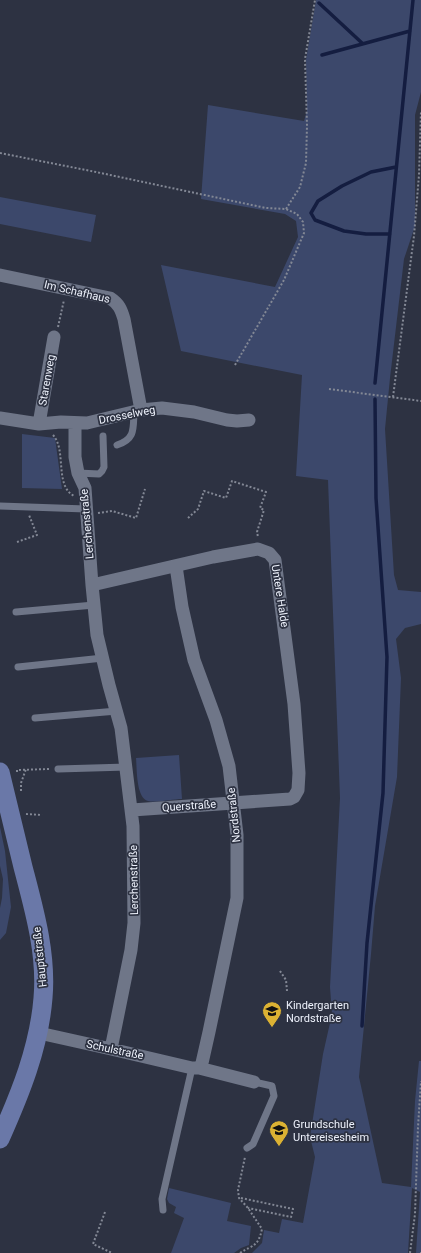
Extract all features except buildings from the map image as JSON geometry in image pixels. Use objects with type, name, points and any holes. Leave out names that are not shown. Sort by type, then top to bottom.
[{"type":"main road","name":"Hauptstraße","points":[[0,772],[34,907],[41,948],[44,996],[38,1033],[28,1070],[4,1119],[0,1139]]},
{"type":"street","name":"Im Schafhaus","points":[[0,275],[110,298],[117,302],[121,309],[138,410]]},
{"type":"street","name":"Starenweg","points":[[39,424],[54,337]]},
{"type":"street","name":"Drosselweg","points":[[74,423],[87,423],[138,410],[162,408],[194,412],[227,420],[249,420]]},
{"type":"street","points":[[0,418],[39,424],[61,422],[74,423]]},
{"type":"street","name":"Lerchenstraße","points":[[74,423],[75,457],[78,472],[85,488],[97,635],[108,685],[117,711],[123,738],[132,810],[134,923],[131,950],[111,1049]]},
{"type":"street","points":[[92,585],[213,557],[258,549],[261,550]]},
{"type":"street","name":"Untere Halde","points":[[261,550],[272,554],[275,560],[285,629],[294,704],[299,773],[298,790],[294,797]]},
{"type":"street","name":"Nordstraße","points":[[176,566],[182,607],[194,660],[216,720],[229,766],[237,835],[237,898],[210,1032],[202,1063],[195,1068]]},
{"type":"street","name":"Querstraße","points":[[132,810],[290,799],[294,797]]},
{"type":"street","name":"Schulstraße","points":[[38,1033],[254,1082]]},
{"type":"lane","points":[[117,445],[125,442],[133,433],[138,410]]},
{"type":"lane","points":[[78,472],[99,474],[102,471],[104,467],[103,436]]},
{"type":"lane","points":[[0,506],[87,509]]},
{"type":"lane","points":[[16,612],[94,604]]},
{"type":"lane","points":[[18,667],[103,658]]},
{"type":"lane","points":[[35,718],[117,711]]},
{"type":"lane","points":[[58,769],[127,767]]},
{"type":"lane","points":[[163,1210],[162,1199],[195,1068]]},
{"type":"lane","points":[[247,1148],[254,1144],[274,1096],[272,1086],[254,1082]]},
{"type":"path","points":[[286,209],[300,187],[306,163],[307,126],[305,59],[314,0]]},
{"type":"path","points":[[392,397],[414,236],[419,175],[421,111]]},
{"type":"path","points":[[0,153],[266,208],[286,209],[297,214],[303,222],[304,233],[284,280],[235,365]]},
{"type":"path","points":[[54,337],[56,335],[66,289]]},
{"type":"path","points":[[329,390],[421,401]]},
{"type":"path","points":[[39,424],[54,436],[59,444],[63,477],[70,494],[87,509],[112,511],[136,518],[145,489]]},
{"type":"path","points":[[188,518],[198,509],[204,491],[226,498],[232,481],[266,492],[260,508],[264,510],[257,532],[261,550]]},
{"type":"path","points":[[17,542],[37,535],[26,507]]},
{"type":"path","points":[[21,797],[21,783],[26,769]]},
{"type":"path","points":[[20,770],[58,769]]},
{"type":"path","points":[[22,814],[42,814]]},
{"type":"path","points":[[280,971],[286,980],[287,991]]},
{"type":"path","points":[[410,1253],[415,1214],[421,1081]]},
{"type":"path","points":[[240,1253],[260,1240],[262,1229],[240,1198],[238,1190],[247,1148]]},
{"type":"path","points":[[240,1198],[293,1209],[291,1217],[248,1208]]},
{"type":"path","points":[[105,1212],[93,1244],[112,1253]]},
{"type":"shaded area","points":[[316,0],[421,0],[421,92],[415,115],[415,226],[404,259],[385,429],[394,575],[398,590],[421,592],[421,624],[405,628],[396,639],[401,678],[397,777],[375,906],[359,1077],[382,1183],[411,1187],[415,1101],[419,1061],[421,1061],[421,1253],[416,1253],[420,1192],[412,1188],[408,1253],[252,1253],[262,1243],[264,1230],[279,1233],[282,1219],[303,1223],[315,1157],[310,1137],[323,1054],[332,1014],[330,987],[340,798],[328,480],[296,476],[302,375],[181,351],[161,265],[275,287],[298,237],[296,221],[285,214],[201,199],[208,105],[304,121],[307,111],[306,60]]},
{"type":"shaded area","points":[[0,197],[96,215],[91,242],[0,224]]},
{"type":"shaded area","points":[[22,434],[55,438],[62,489],[22,488]]},
{"type":"shaded area","points":[[179,755],[182,799],[155,802],[144,799],[139,789],[136,758]]},
{"type":"shaded area","points":[[0,827],[5,851],[11,907],[6,933],[0,940],[0,908],[3,879],[0,866]]},
{"type":"shaded area","points":[[169,1188],[231,1203],[227,1221],[251,1226],[249,1245],[234,1253],[171,1253],[184,1218],[174,1213],[176,1207],[169,1203],[167,1199]]},
{"type":"waterway","points":[[375,383],[413,0]]},
{"type":"waterway","points":[[319,3],[362,43]]},
{"type":"waterway","points":[[322,55],[410,31]]},
{"type":"waterway","points":[[390,234],[366,234],[344,231],[315,220],[311,213],[318,201],[342,186],[371,172],[396,167]]},
{"type":"waterway","points":[[362,1026],[367,943],[383,793],[387,657],[376,498],[375,399]]},
{"type":"place","name":"Kindergarten Nordstraße","points":[[272,1028]]},
{"type":"place","name":"Grundschule Untereisesheim","points":[[279,1147]]}]
